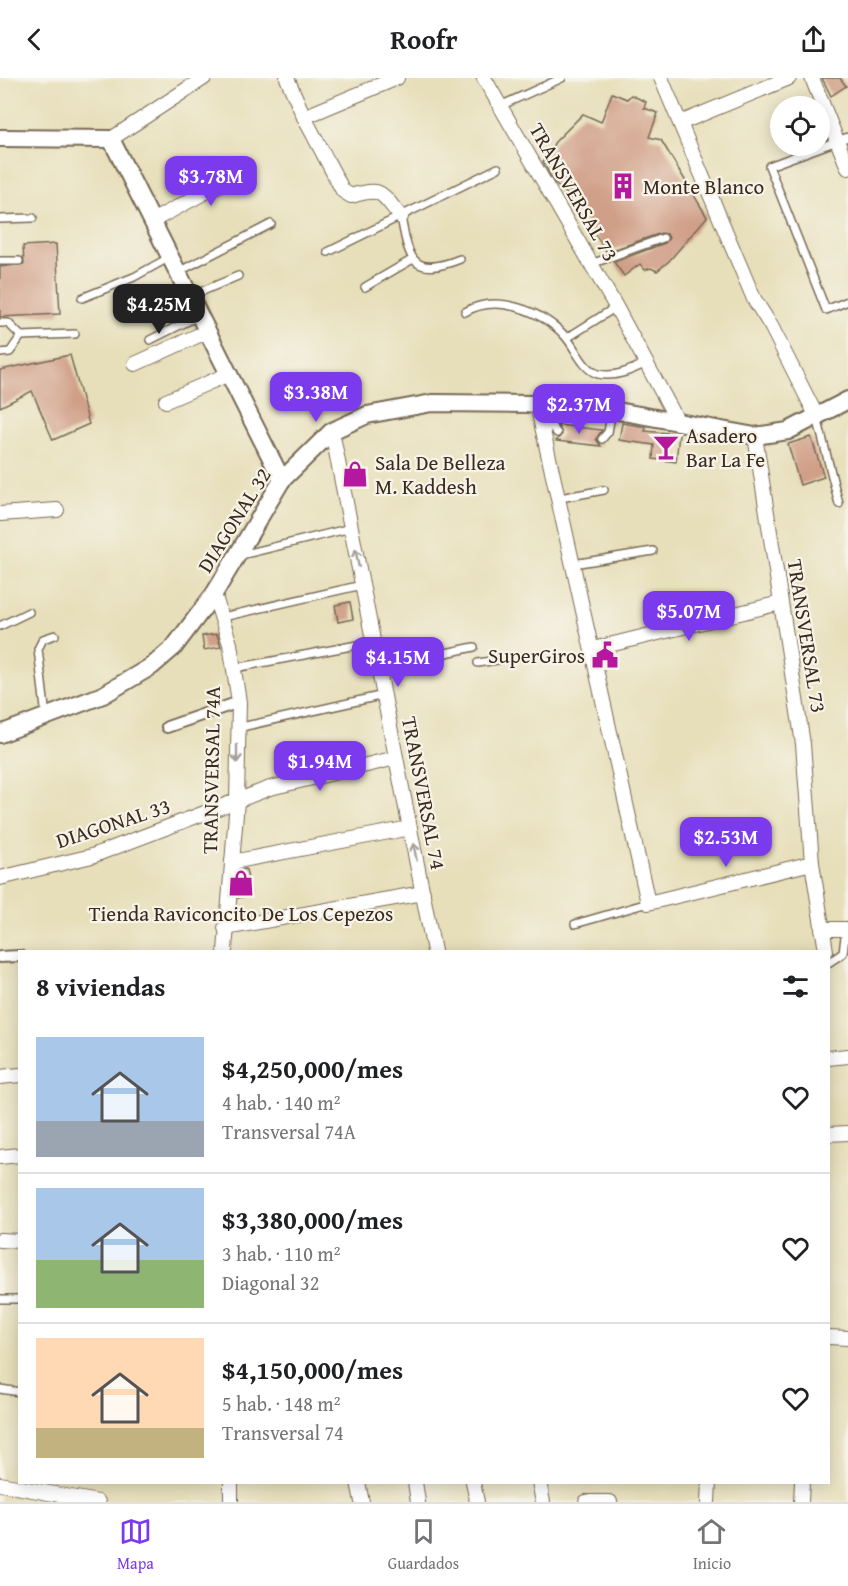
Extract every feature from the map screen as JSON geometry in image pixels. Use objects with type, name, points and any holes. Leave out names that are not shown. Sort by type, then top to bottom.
[{"type":"street","points":[[0,138],[111,139],[204,78]]},
{"type":"street","points":[[287,78],[304,117],[343,192],[351,196],[372,190],[379,192],[401,217]]},
{"type":"street","points":[[304,117],[397,78]]},
{"type":"street","name":"TRANSVERSAL 73","points":[[484,78],[616,307],[678,422]]},
{"type":"street","points":[[661,78],[754,299],[794,368],[817,417]]},
{"type":"street","points":[[680,123],[789,78]]},
{"type":"street","points":[[812,78],[843,140],[848,168]]},
{"type":"street","points":[[111,139],[282,480]]},
{"type":"street","points":[[152,221],[246,170]]},
{"type":"street","points":[[135,364],[208,331]]},
{"type":"street","points":[[166,402],[229,374]]},
{"type":"street","name":"DIAGONAL 32","points":[[0,734],[46,719],[103,695],[152,666],[190,630],[282,480],[332,431],[367,415],[399,407],[432,403],[542,405],[612,410],[755,436],[788,431],[848,400]]},
{"type":"street","points":[[542,405],[573,564],[648,903],[812,863]]},
{"type":"street","name":"TRANSVERSAL 74","points":[[332,431],[434,950]]},
{"type":"street","name":"TRANSVERSAL 73","points":[[755,436],[803,744],[812,863],[825,950]]},
{"type":"street","points":[[0,514],[57,510]]},
{"type":"street","name":"TRANSVERSAL 74A","points":[[214,594],[223,617],[235,668],[239,702],[237,801],[225,950]]},
{"type":"street","points":[[593,650],[780,603]]},
{"type":"street","points":[[167,727],[239,702]]},
{"type":"street","name":"DIAGONAL 33","points":[[0,878],[92,856],[270,788],[396,758]]},
{"type":"street","points":[[232,862],[410,828]]},
{"type":"street","points":[[225,928],[423,893]]},
{"type":"street","points":[[822,929],[847,929]]},
{"type":"street","points":[[0,957],[18,956]]},
{"type":"street","points":[[830,1058],[848,1056]]},
{"type":"street","points":[[0,1077],[18,1075]]},
{"type":"street","points":[[830,1134],[848,1133]]},
{"type":"street","points":[[0,1157],[18,1155]]},
{"type":"street","points":[[0,1240],[18,1241]]},
{"type":"street","points":[[830,1337],[848,1338]]},
{"type":"street","points":[[0,1484],[98,1502]]},
{"type":"street","points":[[231,1484],[231,1502]]},
{"type":"street","points":[[358,1484],[362,1502]]},
{"type":"street","points":[[415,1484],[418,1502]]},
{"type":"street","points":[[473,1484],[477,1502]]},
{"type":"street","points":[[539,1484],[543,1502]]},
{"type":"street","points":[[708,1502],[709,1484]]},
{"type":"street","points":[[801,1502],[802,1484]]},
{"type":"street","points":[[586,1502],[610,1502]]},
{"type":"lane","points":[[500,106],[562,78]]},
{"type":"lane","points":[[843,140],[769,166],[826,310],[848,301]]},
{"type":"lane","points":[[328,252],[498,168]]},
{"type":"lane","points":[[401,217],[407,250],[413,259],[422,265],[437,268],[460,260]]},
{"type":"lane","points":[[0,219],[33,218]]},
{"type":"lane","points":[[82,298],[174,264],[271,224]]},
{"type":"lane","points":[[591,264],[663,238]]},
{"type":"lane","points":[[365,287],[413,259]]},
{"type":"lane","points":[[0,261],[19,261]]},
{"type":"lane","points":[[190,296],[238,276]]},
{"type":"lane","points":[[465,312],[481,304],[507,305],[543,320],[567,338],[587,368],[598,374],[625,373],[646,363]]},
{"type":"lane","points":[[567,338],[616,307]]},
{"type":"lane","points":[[150,340],[200,315]]},
{"type":"lane","points":[[0,323],[8,323],[21,336],[75,334]]},
{"type":"lane","points":[[0,353],[10,352],[21,336]]},
{"type":"lane","points":[[542,405],[557,433]]},
{"type":"lane","points":[[602,439],[608,432],[612,410]]},
{"type":"lane","points":[[817,417],[839,504]]},
{"type":"lane","points":[[560,498],[604,490]]},
{"type":"lane","points":[[236,556],[351,528]]},
{"type":"lane","points":[[573,564],[653,551]]},
{"type":"lane","points":[[223,617],[362,585]]},
{"type":"lane","points":[[0,626],[29,612]]},
{"type":"lane","points":[[46,719],[39,643],[55,635]]},
{"type":"lane","points":[[235,668],[373,642]]},
{"type":"lane","points":[[436,656],[474,647]]},
{"type":"lane","points":[[478,663],[517,657]]},
{"type":"lane","points":[[237,728],[384,694]]},
{"type":"lane","points":[[574,924],[648,903]]},
{"type":"lane","points":[[830,962],[843,953],[847,929]]},
{"type":"lane","points":[[0,1299],[18,1299]]},
{"type":"lane","points":[[0,1389],[18,1392]]},
{"type":"building","points":[[822,78],[840,78],[846,86],[831,96]]},
{"type":"building","name":"Monte Blanco","points":[[612,93],[627,99],[631,95],[646,102],[644,108],[658,113],[649,137],[661,140],[707,217],[669,261],[657,271],[651,268],[645,270],[640,264],[624,276],[614,262],[665,243],[669,238],[667,234],[661,233],[607,252],[568,195],[555,184],[543,162],[555,142],[583,114],[601,122]]},
{"type":"building","points":[[56,244],[60,314],[0,317],[0,267],[24,264],[23,246]]},
{"type":"building","points":[[70,355],[89,424],[53,440],[32,391],[0,407],[0,370]]},
{"type":"building","points":[[622,423],[646,427],[645,431],[679,434],[676,462],[653,459],[654,445],[619,440]]},
{"type":"building","points":[[558,425],[602,430],[596,439],[601,446],[556,441],[562,434]]},
{"type":"building","points":[[811,437],[824,477],[800,485],[788,444]]},
{"type":"building","points":[[350,602],[353,619],[338,622],[335,605]]},
{"type":"building","points":[[217,634],[221,647],[204,650],[202,636]]},
{"type":"building","points":[[246,869],[251,895],[238,898],[241,870]]},
{"type":"place","name":"Monte Blanco","points":[[623,186]]},
{"type":"place","name":"Asadero Bar La Fe","points":[[666,447]]},
{"type":"place","name":"Sala De Belleza M. Kaddesh","points":[[355,474]]},
{"type":"place","name":"SuperGiros","points":[[605,655]]},
{"type":"place","name":"Tienda Raviconcito De Los Cepezos","points":[[241,883]]}]
